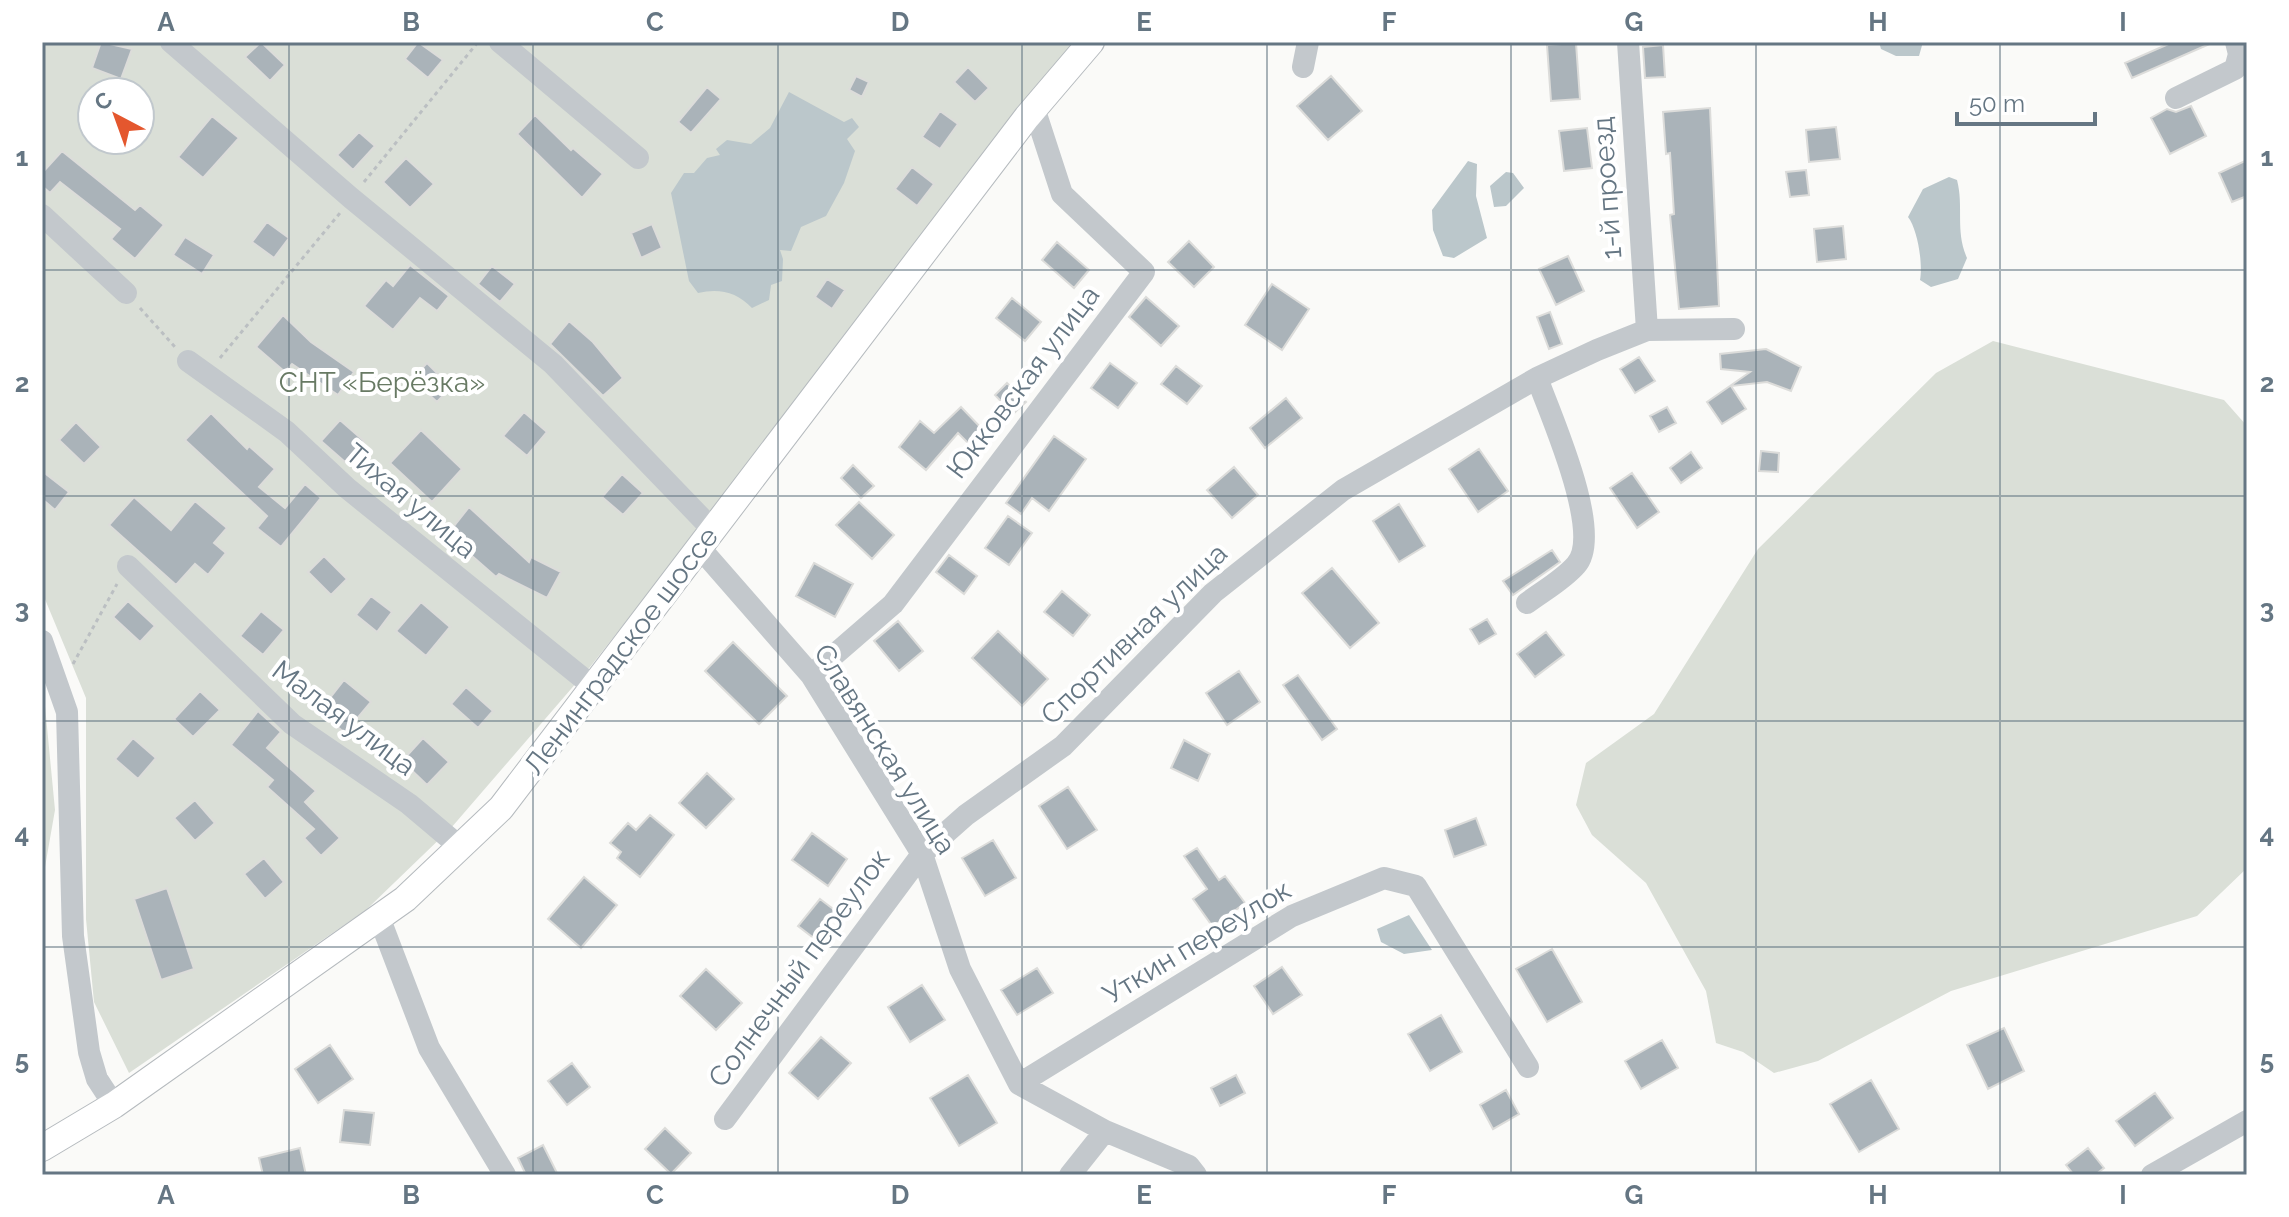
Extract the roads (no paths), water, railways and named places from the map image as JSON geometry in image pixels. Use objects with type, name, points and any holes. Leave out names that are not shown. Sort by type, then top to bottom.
[{"type":"main road","name":"Ленинградское шоссе","points":[[46,1138],[114,1105],[405,899],[501,808],[1034,108],[1091,42]]},
{"type":"street","name":"Славянская улица","points":[[171,42],[351,198],[553,364],[706,539],[811,675],[922,854],[960,969],[1019,1084]]},
{"type":"street","points":[[500,42],[638,158]]},
{"type":"street","points":[[1303,67],[1308,42]]},
{"type":"street","name":"1-й проезд","points":[[1628,42],[1647,330]]},
{"type":"street","points":[[2176,98],[2235,69],[2239,54],[2236,42]]},
{"type":"street","name":"Юкковская улица","points":[[811,675],[893,604],[1144,272],[1062,194],[1034,108]]},
{"type":"street","points":[[42,215],[126,293]]},
{"type":"street","points":[[1647,330],[1734,329]]},
{"type":"street","name":"Спортивная улица","points":[[922,854],[966,815],[1063,746],[1213,593],[1343,490],[1537,378],[1647,330]]},
{"type":"street","name":"Тихая улица","points":[[197,368],[287,432],[347,488],[595,688]]},
{"type":"street","points":[[1527,603],[1579,563],[1587,535],[1572,470],[1537,378]]},
{"type":"street","name":"Малая улица","points":[[128,566],[292,724],[409,804],[460,847]]},
{"type":"street","points":[[42,641],[67,712],[73,936],[89,1052],[97,1079],[114,1105]]},
{"type":"street","name":"Солнечный переулок","points":[[725,1119],[922,854]]},
{"type":"street","name":"Уткин переулок","points":[[1019,1084],[1292,916],[1384,878],[1416,886],[1528,1067]]},
{"type":"street","points":[[379,917],[429,1048],[505,1175]]},
{"type":"street","points":[[1019,1084],[1105,1131],[1189,1166],[1196,1175]]},
{"type":"street","points":[[2152,1175],[2247,1121]]},
{"type":"street","points":[[1070,1175],[1105,1131]]},
{"type":"park label","name":"СНТ «Берёзка»","points":[[382,382]]}]
